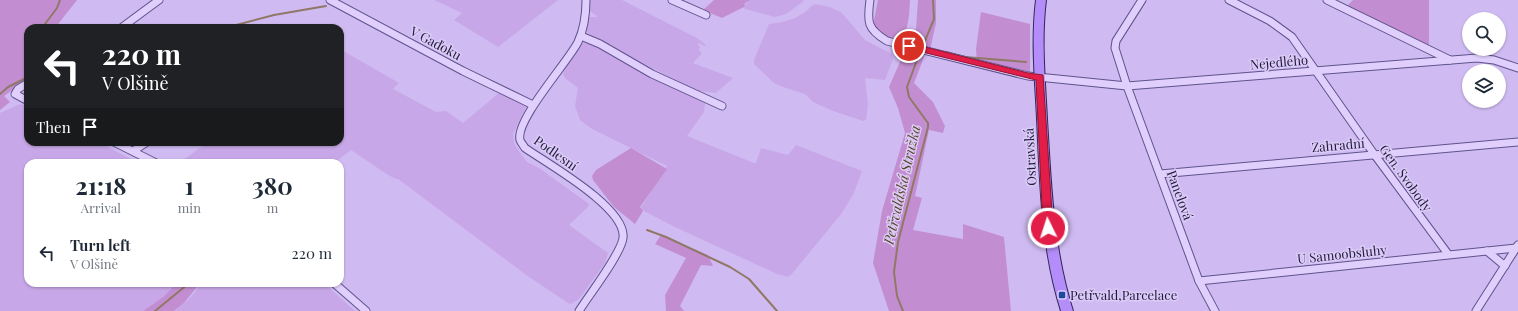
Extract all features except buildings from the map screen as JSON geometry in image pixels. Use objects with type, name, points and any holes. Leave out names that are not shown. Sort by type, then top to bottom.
[{"type":"main road","name":"Ostravská","points":[[1041,0],[1038,30],[1048,228],[1054,267],[1067,311]]},
{"type":"street","points":[[126,24],[159,0]]},
{"type":"street","name":"V Gaďoku","points":[[330,0],[463,71],[533,105]]},
{"type":"street","name":"Podlesní","points":[[579,311],[619,250],[623,237],[622,231],[615,215],[598,197],[525,148],[520,139],[521,129],[533,105],[577,44],[581,36],[583,31],[586,0]]},
{"type":"street","points":[[672,0],[706,15]]},
{"type":"street","name":"Nejedlého","points":[[870,0],[867,23],[875,34],[887,41],[1028,76],[1128,86],[1486,58],[1518,68]]},
{"type":"street","name":"Panelová","points":[[1142,0],[1116,41],[1115,48],[1199,281],[1214,311]]},
{"type":"street","name":"Gen. Svobody","points":[[1229,0],[1271,21],[1284,29],[1292,37],[1374,154],[1448,254]]},
{"type":"street","points":[[1327,0],[1450,60]]},
{"type":"street","points":[[581,36],[600,44],[652,74],[722,106]]},
{"type":"street","points":[[24,85],[18,89],[15,94],[24,99]]},
{"type":"street","name":"Zahradní","points":[[1160,174],[1518,142]]},
{"type":"street","points":[[122,146],[148,159]]},
{"type":"street","points":[[133,151],[141,146]]},
{"type":"street","points":[[1476,311],[1517,246]]},
{"type":"street","name":"U Samoobsluhy","points":[[1199,281],[1487,251],[1517,246]]},
{"type":"street","points":[[1487,251],[1505,266]]},
{"type":"street","points":[[339,287],[366,311]]},
{"type":"shaded area","points":[[0,0],[77,0],[58,24],[24,24],[24,82],[4,96],[10,102],[0,110]]},
{"type":"shaded area","points":[[434,0],[558,0],[498,47],[454,20],[462,13]]},
{"type":"shaded area","points":[[590,0],[622,0],[697,38],[706,45],[705,46],[698,43],[700,47],[699,50],[702,53],[693,63],[733,78],[716,93],[698,91],[590,37],[586,30],[588,17],[598,17],[590,11]]},
{"type":"shaded area","points":[[714,0],[751,0],[745,3],[744,7],[722,18],[703,10]]},
{"type":"shaded area","points":[[751,0],[804,1],[786,14],[775,17],[745,9],[743,6]]},
{"type":"shaded area","points":[[878,0],[910,0],[909,16],[904,42],[899,43],[886,39],[873,26]]},
{"type":"shaded area","points":[[918,0],[936,0],[936,23],[930,50],[912,45],[916,29]]},
{"type":"shaded area","points":[[1353,0],[1429,0],[1429,45],[1345,8]]},
{"type":"shaded area","points":[[814,4],[830,7],[842,13],[865,40],[892,54],[893,59],[885,80],[865,78],[868,104],[866,120],[863,121],[833,111],[813,102],[805,94],[774,83],[754,64],[754,60],[769,24],[795,18]]},
{"type":"shaded area","points":[[981,12],[1030,24],[1030,75],[977,62],[976,49]]},
{"type":"shaded area","points":[[583,43],[591,43],[606,50],[656,79],[705,103],[704,112],[687,136],[754,163],[756,163],[761,148],[788,155],[796,145],[862,171],[854,193],[842,213],[791,275],[788,277],[777,274],[675,227],[640,209],[667,166],[592,129],[580,120],[575,106],[578,88],[563,75],[565,67],[577,48]]},
{"type":"shaded area","points":[[906,48],[926,52],[914,83],[933,102],[945,126],[943,133],[929,130],[915,196],[922,198],[913,230],[963,239],[963,224],[1004,237],[1011,311],[889,311],[873,263],[882,211],[905,133],[898,108],[889,87]]},
{"type":"shaded area","points":[[344,51],[399,83],[393,89],[436,112],[446,111],[463,123],[500,92],[526,107],[513,134],[514,143],[527,162],[539,168],[589,204],[588,207],[569,225],[608,253],[605,263],[579,299],[571,304],[529,277],[398,179],[388,175],[351,150],[339,159],[185,159],[202,146],[344,146]]},
{"type":"shaded area","points":[[20,104],[24,105],[24,146],[106,146],[131,159],[24,159],[24,287],[173,287],[163,297],[143,311],[0,311],[0,113]]},
{"type":"shaded area","points":[[631,148],[667,169],[640,207],[643,211],[635,224],[614,207],[593,180],[592,176],[596,170]]},
{"type":"shaded area","points":[[661,235],[708,255],[713,266],[701,265],[680,306],[684,311],[666,311],[665,295],[686,258],[655,244]]},
{"type":"shaded area","points":[[173,287],[197,287],[184,303],[174,311],[143,311],[163,297]]},
{"type":"shaded area","points":[[199,287],[328,287],[355,311],[175,311],[188,300]]},
{"type":"waterway","points":[[45,24],[57,8],[60,0]]},
{"type":"waterway","name":"Petřvaldská Stružka","points":[[922,48],[934,19],[933,0]]},
{"type":"waterway","points":[[240,24],[274,15],[326,6]]},
{"type":"waterway","name":"Petřvaldská Stružka","points":[[903,311],[897,296],[894,272],[898,242],[928,127],[928,123],[909,97],[907,87],[920,52]]},
{"type":"waterway","points":[[946,52],[965,57],[1026,62]]},
{"type":"waterway","points":[[0,94],[8,87],[24,79]]},
{"type":"waterway","points":[[647,230],[666,237],[730,267],[749,279],[777,311]]},
{"type":"waterway","points":[[155,311],[184,287]]},
{"type":"place","name":"Petřvald,Parcelace","points":[[1062,295]]},
{"type":"route","points":[[909,46],[1028,76],[1040,77],[1048,228]]}]
